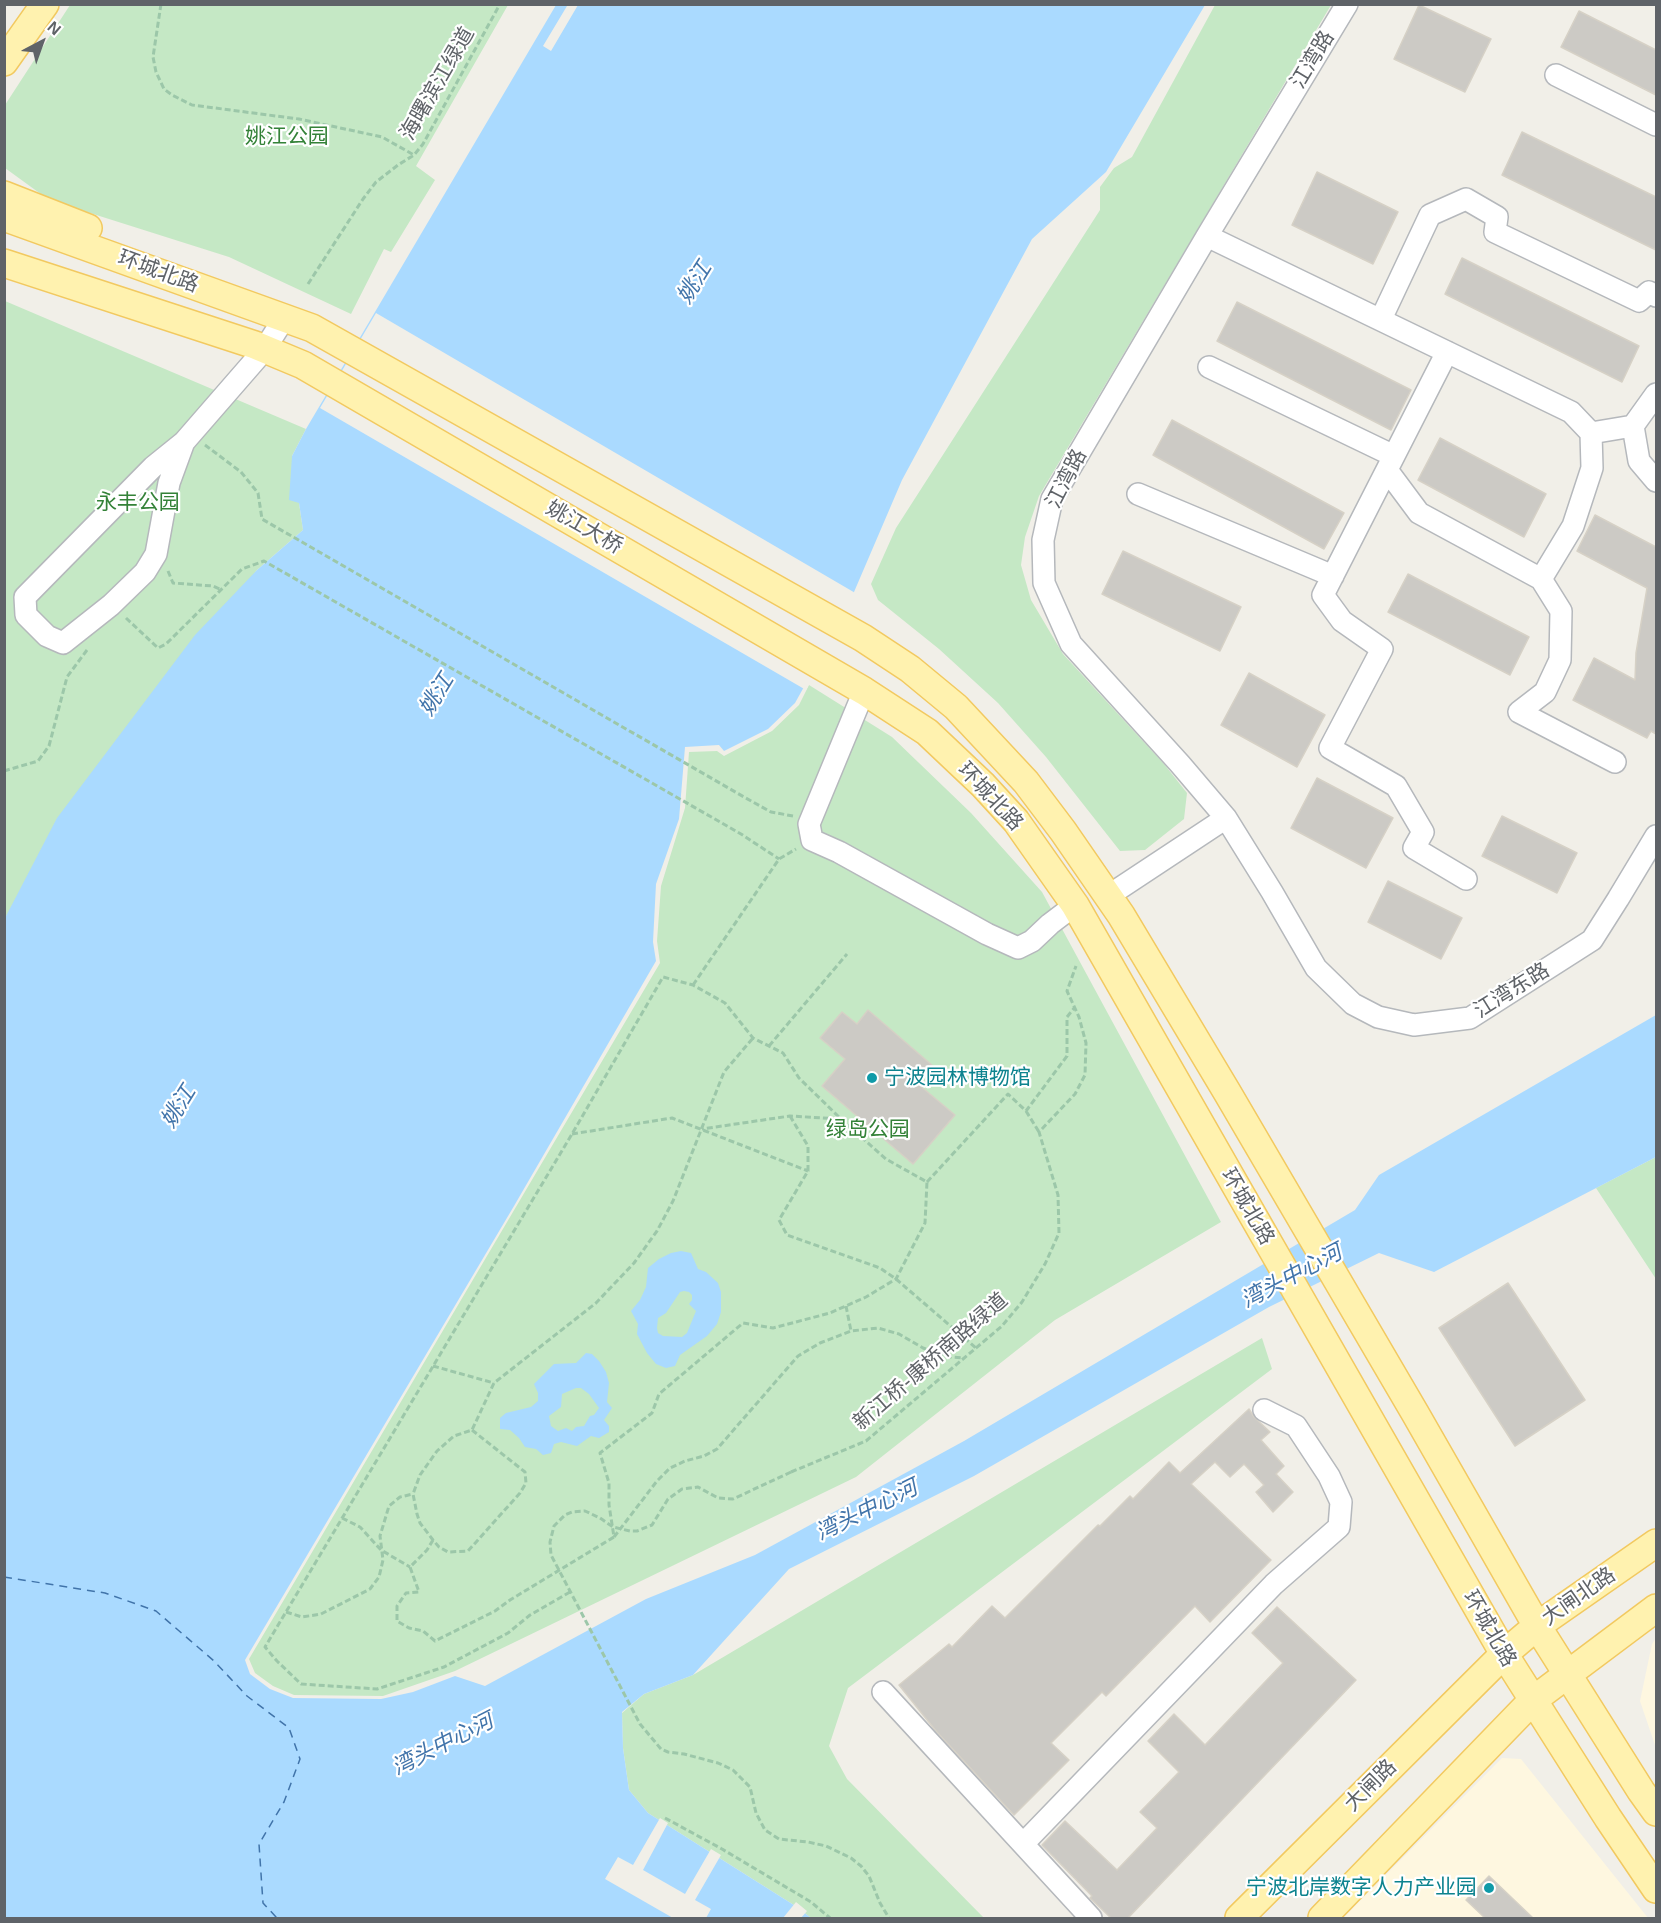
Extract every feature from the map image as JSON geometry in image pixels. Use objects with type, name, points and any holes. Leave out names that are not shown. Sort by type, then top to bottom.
[{"type":"main road","points":[[4,62],[45,4]]},
{"type":"main road","points":[[4,195],[231,284],[275,313]]},
{"type":"main road","name":"环城北路","points":[[4,217],[312,328]]},
{"type":"main road","name":"环城北路","points":[[4,262],[255,345],[303,365]]},
{"type":"main road","name":"姚江大桥","points":[[312,328],[862,638]]},
{"type":"main road","name":"姚江大桥","points":[[303,365],[864,691]]},
{"type":"main road","name":"环城北路","points":[[862,638],[910,669],[956,707],[990,742],[1026,782],[1108,896],[1227,1092],[1537,1626],[1656,1812]]},
{"type":"main road","name":"环城北路","points":[[864,691],[927,732],[983,785],[1016,821],[1075,905],[1504,1654],[1532,1701],[1656,1889]]},
{"type":"main road","name":"大闸北路","points":[[1504,1654],[1537,1626],[1656,1543]]},
{"type":"main road","points":[[1322,1918],[1532,1701],[1656,1608]]},
{"type":"main road","name":"大闸路","points":[[1239,1918],[1504,1654]]},
{"type":"street","name":"江湾路","points":[[1226,818],[1071,644],[1044,583],[1043,540],[1052,499],[1347,4]]},
{"type":"street","points":[[1556,75],[1656,124]]},
{"type":"street","points":[[1381,319],[1430,215],[1466,199],[1497,217],[1495,232],[1639,302],[1649,292],[1656,296]]},
{"type":"street","points":[[1207,236],[1571,412],[1591,433],[1592,468],[1573,526],[1541,579]]},
{"type":"street","points":[[194,443],[153,467],[25,597],[26,615],[47,636],[63,643],[111,605],[145,572],[156,554],[169,483],[194,443],[264,350],[275,313]]},
{"type":"street","points":[[1447,352],[1323,595],[1342,621],[1382,649],[1330,748],[1396,786],[1423,832],[1414,848],[1466,879]]},
{"type":"street","points":[[1209,367],[1390,463],[1419,513],[1541,579],[1561,611],[1560,660],[1545,692],[1519,712],[1615,762]]},
{"type":"street","points":[[1591,433],[1633,426],[1656,394]]},
{"type":"street","points":[[1633,426],[1640,461],[1656,481]]},
{"type":"street","points":[[1138,494],[1333,576]]},
{"type":"street","points":[[864,691],[809,824],[812,840],[839,852],[987,934],[1018,948],[1032,941],[1075,905]]},
{"type":"street","points":[[1108,896],[1226,818]]},
{"type":"street","name":"江湾东路","points":[[1226,818],[1316,968],[1353,1004],[1378,1017],[1414,1025],[1470,1018],[1592,940],[1656,836]]},
{"type":"street","points":[[1023,1844],[1274,1584],[1339,1527],[1341,1502],[1322,1466],[1296,1426],[1264,1410]]},
{"type":"street","points":[[883,1692],[1091,1918]]},
{"type":"path","points":[[161,4],[153,57],[156,72],[164,88],[172,95],[192,105],[299,119],[382,136],[414,155]]},
{"type":"path","name":"海曙滨江绿道","points":[[308,285],[376,182],[414,155],[423,144],[500,4]]},
{"type":"path","points":[[194,443],[241,472],[258,493],[262,519],[744,797],[771,812],[794,816],[819,799]]},
{"type":"path","points":[[111,605],[158,648],[166,644],[242,569],[264,561],[741,834],[779,859]]},
{"type":"path","points":[[167,568],[173,583],[213,586],[222,590]]},
{"type":"path","points":[[4,771],[38,761],[49,746],[67,677],[93,642]]},
{"type":"path","points":[[693,985],[779,859],[812,840]]},
{"type":"path","points":[[769,1046],[848,954]]},
{"type":"path","points":[[1039,1132],[1075,1094],[1086,1075],[1086,1043],[1079,1017],[1067,991],[1076,966]]},
{"type":"path","points":[[570,1592],[530,1616],[508,1633],[444,1667],[377,1689],[301,1684],[265,1647],[572,1134],[663,977],[693,985],[725,1003],[753,1038],[783,1053],[799,1078],[886,1159],[927,1182]]},
{"type":"path","points":[[614,1538],[609,1505],[609,1483],[600,1453],[652,1413],[659,1394],[743,1323],[773,1328],[830,1313],[866,1298],[896,1279],[925,1223],[927,1182],[1008,1094],[1026,1111],[1067,1056],[1067,1017],[1075,1008]]},
{"type":"path","points":[[472,1430],[525,1472],[526,1483],[520,1493],[468,1551],[448,1552],[439,1547],[420,1523],[413,1494],[420,1475],[437,1451],[454,1436],[472,1430],[494,1383],[596,1303],[634,1263],[657,1232],[673,1201],[724,1071],[753,1038]]},
{"type":"path","name":"新江桥-康桥南路绿道","points":[[889,1918],[880,1904],[869,1876],[851,1858],[826,1846],[779,1839],[765,1830],[758,1819],[750,1787],[733,1770],[718,1763],[661,1749],[640,1724],[551,1555],[550,1542],[554,1526],[565,1515],[580,1510],[600,1518],[613,1527],[637,1531],[652,1525],[669,1499],[682,1489],[698,1488],[718,1498],[733,1498],[866,1441],[1002,1326],[1022,1302],[1045,1264],[1059,1233],[1058,1195],[1039,1132],[1026,1111]]},
{"type":"path","points":[[702,1129],[790,1116],[841,1119]]},
{"type":"path","points":[[790,1116],[808,1146],[808,1171],[779,1220],[787,1235],[880,1268],[976,1348]]},
{"type":"path","points":[[572,1134],[672,1118],[808,1171]]},
{"type":"path","points":[[846,1306],[851,1331]]},
{"type":"path","points":[[342,1518],[360,1527],[381,1550],[410,1567],[419,1592],[406,1593],[397,1606],[397,1621],[410,1629],[423,1631],[435,1641],[495,1611],[614,1538],[657,1481],[670,1468],[717,1449],[798,1356],[820,1343],[851,1331],[878,1328],[899,1334],[923,1347],[951,1357],[963,1358]]},
{"type":"path","points":[[433,1366],[494,1383]]},
{"type":"path","points":[[286,1612],[302,1617],[321,1614],[370,1589],[379,1577],[383,1560],[380,1536],[389,1506],[400,1497],[413,1494]]},
{"type":"path","points":[[410,1567],[427,1550],[433,1540]]},
{"type":"path","points":[[665,1818],[811,1902],[830,1918]]},
{"type":"shaded area","points":[[1656,1638],[1656,1748],[1640,1701],[1652,1644]]},
{"type":"shaded area","points":[[1502,1758],[1521,1759],[1648,1918],[1343,1918]]},
{"type":"green space","name":"姚江公园","points":[[70,5],[508,5],[416,166],[435,180],[391,252],[384,249],[351,314],[229,257],[49,200],[5,168],[5,105]]},
{"type":"green space","points":[[1215,5],[1331,5],[1039,496],[1025,537],[1021,565],[1031,600],[1063,654],[1164,764],[1187,793],[1184,819],[1145,850],[1120,851],[1046,757],[998,703],[939,649],[878,600],[871,584],[896,528],[1100,210],[1100,187],[1114,168],[1132,157]]},
{"type":"green space","name":"永丰公园","points":[[5,301],[306,429],[292,456],[303,530],[257,570],[5,918]]},
{"type":"green space","name":"绿岛公园","points":[[809,685],[892,737],[971,813],[1042,892],[1221,1222],[1055,1320],[856,1477],[455,1671],[383,1696],[294,1695],[273,1686],[255,1673],[249,1659],[660,963],[657,941],[661,886],[685,808],[689,752],[717,751],[724,756],[772,731],[799,705]]},
{"type":"green space","points":[[1656,1157],[1656,1279],[1596,1188]]},
{"type":"green space","points":[[1262,1338],[1272,1369],[848,1688],[829,1746],[847,1779],[984,1918],[811,1918],[648,1813],[629,1790],[623,1748],[622,1713],[644,1694],[693,1675]]},
{"type":"water","points":[[556,5],[1205,5],[1106,172],[1032,239],[902,480],[845,613],[795,703],[768,729],[724,751],[719,745],[685,747],[679,819],[656,884],[653,942],[656,961],[245,1660],[250,1674],[270,1689],[293,1698],[381,1699],[413,1692],[455,1676],[485,1686],[646,1599],[755,1555],[964,1441],[1355,1210],[1379,1175],[1656,1015],[1656,1157],[1434,1272],[1379,1253],[1269,1307],[974,1476],[789,1569],[693,1675],[644,1694],[622,1712],[623,1748],[629,1790],[648,1813],[811,1918],[5,1918],[5,918],[57,818],[195,635],[257,570],[303,530],[299,503],[289,500],[292,456]]},
{"type":"water","points":[[681,1251],[691,1253],[698,1269],[706,1272],[718,1283],[721,1292],[721,1312],[717,1324],[707,1336],[680,1355],[675,1366],[666,1368],[656,1364],[647,1353],[637,1334],[638,1324],[631,1311],[640,1300],[646,1287],[648,1268],[671,1253]],"holes":[[[680,1292],[689,1292],[692,1295],[689,1304],[696,1311],[687,1333],[682,1337],[663,1336],[658,1333],[658,1318],[666,1313]]]},
{"type":"water","points":[[586,1353],[592,1354],[606,1372],[609,1383],[607,1402],[612,1408],[604,1420],[609,1426],[609,1432],[599,1438],[591,1436],[577,1446],[561,1442],[554,1444],[551,1453],[543,1455],[536,1449],[525,1447],[510,1430],[500,1429],[500,1418],[506,1413],[531,1407],[538,1401],[538,1393],[534,1384],[554,1364],[576,1363]],"holes":[[[581,1388],[589,1394],[599,1408],[584,1426],[576,1427],[572,1431],[566,1428],[558,1431],[551,1426],[549,1416],[561,1407],[562,1394]]]},
{"type":"pier","points":[[565,5],[578,5],[551,51],[543,46],[567,6]]},
{"type":"pier","points":[[376,313],[857,594],[806,690],[320,408]]},
{"type":"pier","points":[[660,1818],[668,1823],[643,1870],[685,1894],[711,1849],[721,1855],[695,1900],[711,1909],[706,1918],[673,1918],[605,1879],[618,1857],[633,1865]]},
{"type":"pier","points":[[796,1902],[807,1911],[801,1918],[783,1918]]},
{"type":"building","points":[[1419,5],[1491,39],[1465,92],[1394,59]]},
{"type":"building","points":[[1579,11],[1656,50],[1656,95],[1561,47]]},
{"type":"building","points":[[1522,132],[1656,197],[1656,250],[1502,175]]},
{"type":"building","points":[[1317,172],[1398,212],[1373,264],[1292,225]]},
{"type":"building","points":[[1462,258],[1639,346],[1622,382],[1445,294]]},
{"type":"building","points":[[1237,302],[1411,390],[1391,430],[1217,341]]},
{"type":"building","points":[[1172,420],[1344,513],[1324,549],[1153,455]]},
{"type":"building","points":[[1440,438],[1546,494],[1524,537],[1418,480]]},
{"type":"building","points":[[1595,515],[1656,547],[1656,734],[1651,731],[1647,738],[1573,700],[1594,658],[1635,680],[1636,653],[1647,588],[1577,551]]},
{"type":"building","points":[[1123,551],[1241,607],[1220,651],[1102,594]]},
{"type":"building","points":[[1408,574],[1529,637],[1510,675],[1388,612]]},
{"type":"building","points":[[1249,673],[1325,715],[1297,767],[1221,725]]},
{"type":"building","points":[[1317,778],[1393,818],[1366,868],[1291,828]]},
{"type":"building","points":[[1502,816],[1577,853],[1557,893],[1482,856]]},
{"type":"building","points":[[1388,881],[1462,918],[1441,959],[1368,922]]},
{"type":"building","points":[[868,1010],[933,1066],[918,1084],[955,1115],[913,1164],[822,1086],[845,1059],[820,1038],[842,1012],[857,1024]]},
{"type":"building","points":[[1508,1283],[1585,1400],[1515,1446],[1439,1328]]},
{"type":"building","points":[[1249,1409],[1270,1432],[1261,1440],[1284,1466],[1276,1474],[1293,1492],[1273,1512],[1256,1492],[1264,1485],[1244,1464],[1230,1477],[1215,1462],[1191,1484],[1271,1560],[1210,1622],[1195,1606],[1106,1696],[1102,1692],[1051,1743],[1069,1760],[1014,1815],[936,1731],[899,1685],[949,1644],[952,1647],[992,1606],[1005,1618],[1098,1525],[1100,1526],[1130,1496],[1133,1499],[1169,1462],[1180,1473]]},
{"type":"building","points":[[1277,1607],[1356,1680],[1128,1918],[1111,1918],[1042,1845],[1065,1821],[1117,1870],[1157,1828],[1140,1812],[1179,1772],[1148,1741],[1174,1714],[1205,1745],[1283,1663],[1252,1633]]},
{"type":"building","name":"宁波北岸数字人力产业园","points":[[1489,1876],[1533,1918],[1485,1918],[1466,1900]]},
{"type":"ferry route","points":[[4,1577],[105,1593],[156,1611],[214,1661],[247,1696],[289,1728],[300,1759],[284,1802],[259,1844],[263,1903],[277,1918]]},
{"type":"place","name":"宁波园林博物馆","points":[[872,1078]]},
{"type":"place","name":"宁波北岸数字人力产业园","points":[[1489,1888]]},
{"type":"water label","name":"姚江","points":[[695,283]]},
{"type":"water label","name":"姚江","points":[[437,695]]},
{"type":"water label","name":"姚江","points":[[179,1107]]},
{"type":"water label","name":"湾头中心河","points":[[1292,1277]]},
{"type":"water label","name":"湾头中心河","points":[[867,1511]]},
{"type":"water label","name":"湾头中心河","points":[[443,1745]]}]
